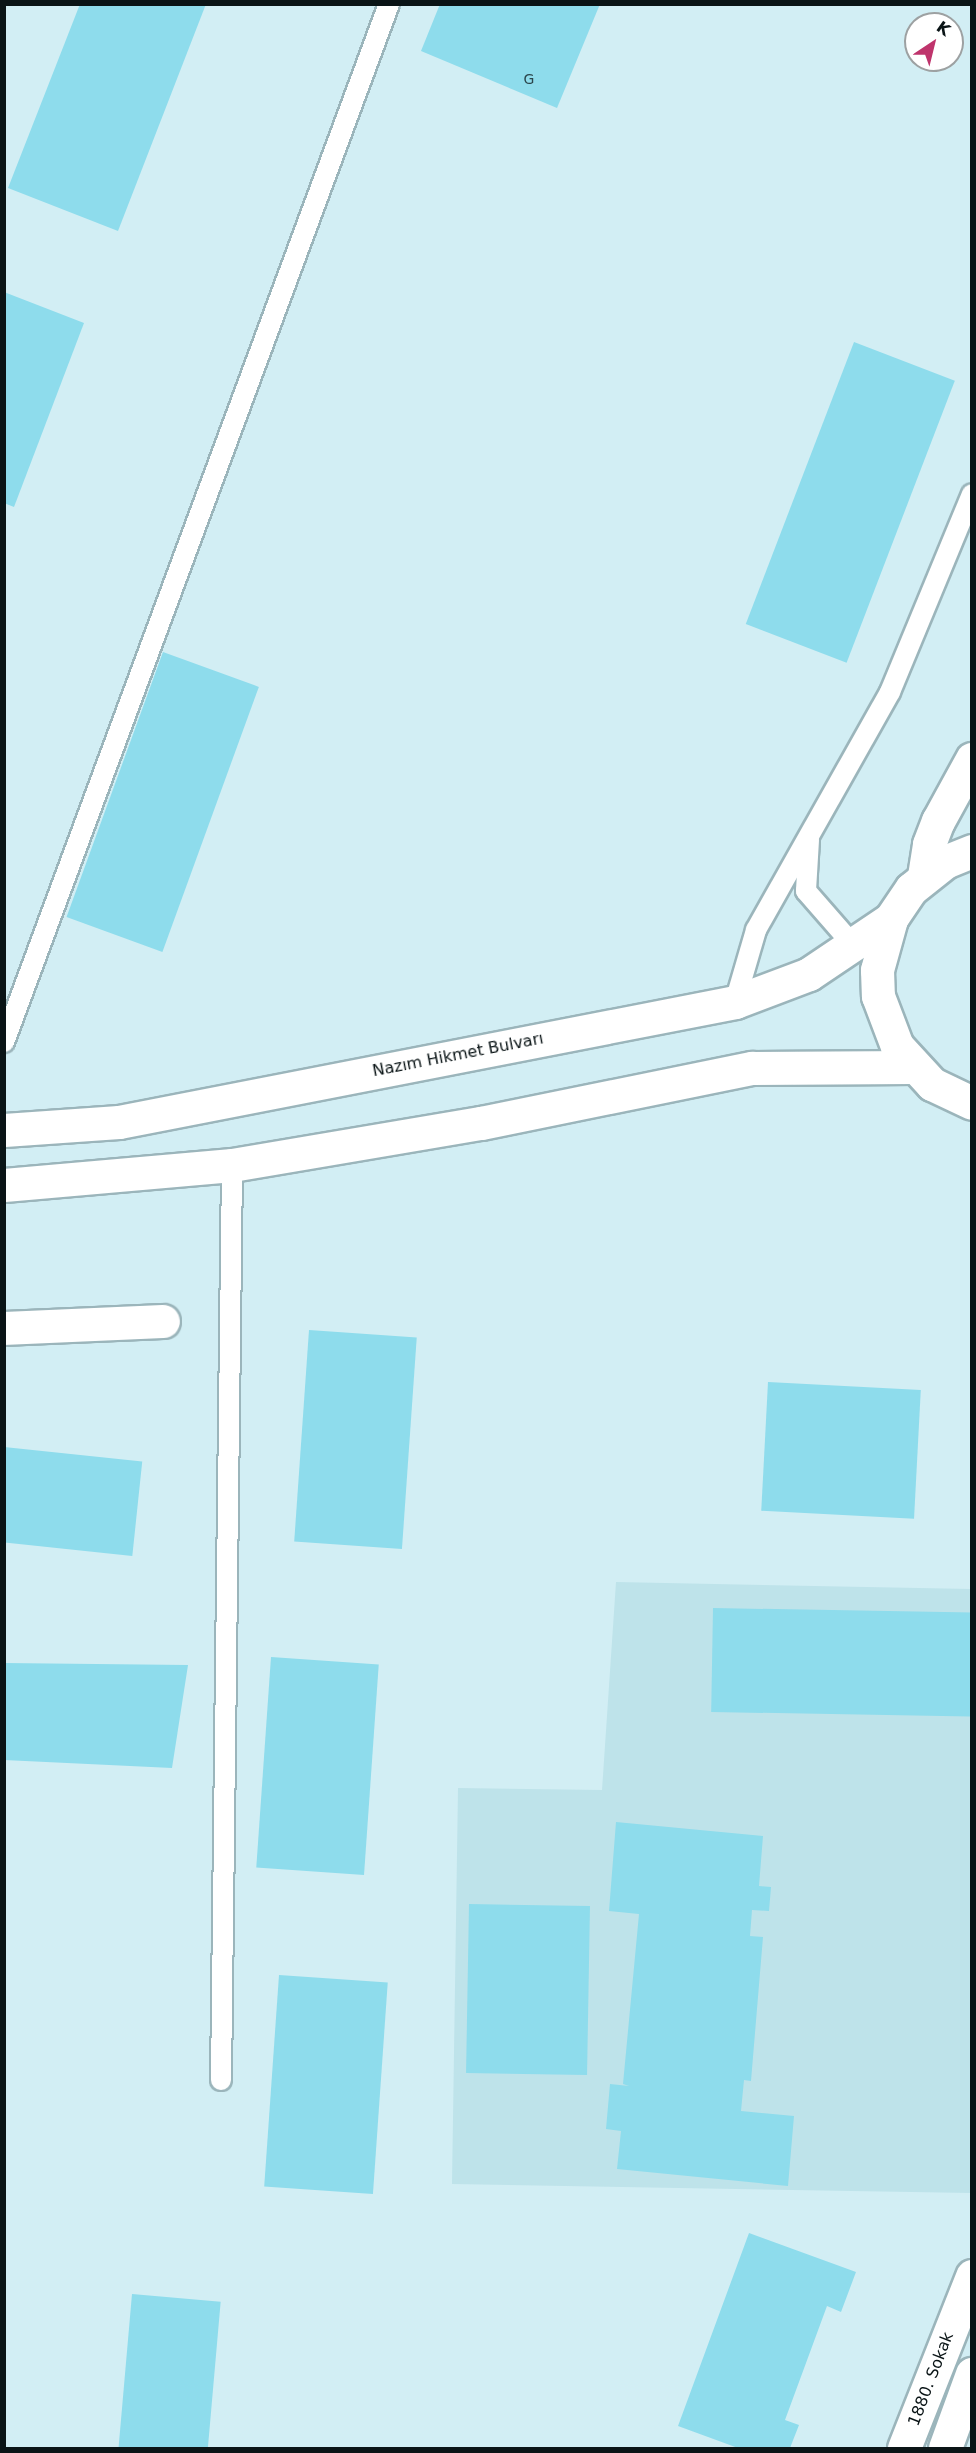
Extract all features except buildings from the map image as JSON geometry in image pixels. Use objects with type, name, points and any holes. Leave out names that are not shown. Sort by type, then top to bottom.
[{"type":"main road","points":[[924,876],[929,844],[938,821],[954,784],[972,759]]},
{"type":"main road","points":[[965,1105],[913,1067],[897,1046],[878,996],[882,944],[891,919],[924,876],[972,851]]},
{"type":"main road","name":"Nazım Hikmet Bulvarı","points":[[4,1130],[119,1122],[735,1002],[809,974],[854,946],[891,919]]},
{"type":"main road","points":[[4,1185],[232,1165],[481,1123],[752,1068],[913,1067]]},
{"type":"main road","points":[[4,1328],[163,1321]]},
{"type":"main road","name":"1880. Sokak","points":[[904,2448],[972,2276]]},
{"type":"main road","points":[[955,2445],[972,2374]]},
{"type":"lane","points":[[4,1042],[389,4]]},
{"type":"lane","points":[[735,1002],[756,930],[890,692],[972,494]]},
{"type":"lane","points":[[810,834],[806,891],[854,946]]},
{"type":"lane","points":[[221,2080],[232,1165]]},
{"type":"shaded area","points":[[616,1582],[971,1589],[971,2193],[452,2184],[458,1788],[602,1790]]}]
